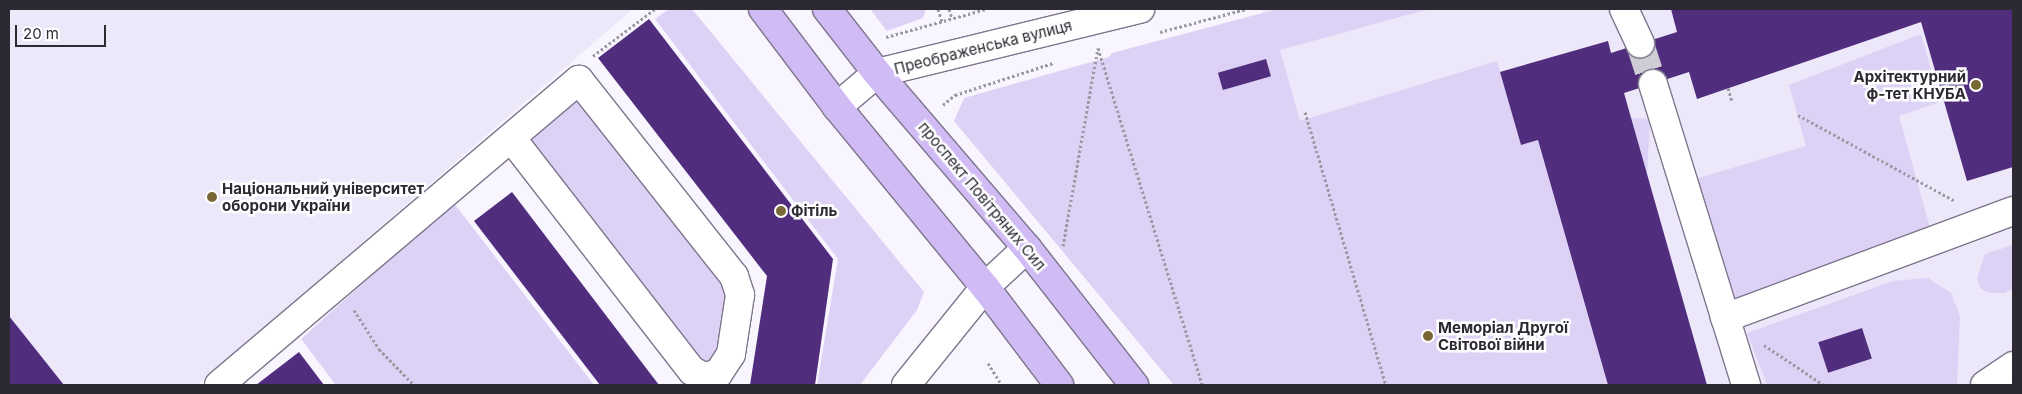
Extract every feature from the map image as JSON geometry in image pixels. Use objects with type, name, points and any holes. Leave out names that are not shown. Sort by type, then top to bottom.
[{"type":"main road","points":[[763,9],[837,107],[986,287],[1059,385]]},
{"type":"main road","name":"проспект Повітряних Сил","points":[[826,9],[876,73],[1027,248],[1134,385]]},
{"type":"street","name":"Преображенська вулиця","points":[[837,107],[876,73],[1115,11],[1140,9]]},
{"type":"street","points":[[1624,9],[1640,44]]},
{"type":"street","points":[[219,385],[579,80],[734,276],[740,295],[731,354],[718,374],[704,377],[692,371],[512,138]]},
{"type":"street","points":[[1653,84],[1746,385]]},
{"type":"street","points":[[1725,318],[2001,216]]},
{"type":"street","points":[[906,385],[986,287],[1027,248]]},
{"type":"street","points":[[1985,385],[2013,366]]},
{"type":"path","points":[[579,80],[591,57],[654,9]]},
{"type":"path","points":[[938,9],[942,21]]},
{"type":"path","points":[[949,9],[952,18]]},
{"type":"path","points":[[960,9],[962,15]]},
{"type":"path","points":[[881,39],[986,9]]},
{"type":"path","points":[[1062,250],[1098,48],[1202,385]]},
{"type":"path","points":[[1728,88],[1732,101]]},
{"type":"path","points":[[1305,112],[1386,385]]},
{"type":"path","points":[[1798,115],[2001,216]]},
{"type":"path","points":[[338,284],[379,349],[414,385]]},
{"type":"path","points":[[1762,343],[1824,385]]},
{"type":"path","points":[[988,363],[1002,385]]},
{"type":"shaded area","name":"Національний університет оборони України","points":[[9,9],[633,9],[197,385],[9,385]]},
{"type":"shaded area","points":[[669,9],[692,9],[924,292],[917,310],[860,385],[817,385],[838,259],[655,19]]},
{"type":"shaded area","points":[[870,9],[926,9],[923,18],[887,31]]},
{"type":"shaded area","points":[[1262,9],[2013,9],[2013,385],[1372,385]]},
{"type":"shaded area","points":[[1278,9],[1429,9],[1280,50],[1300,121],[1497,61],[1521,145],[1538,140],[1608,385],[1174,385],[954,121],[964,98],[1109,57],[1112,53]]},
{"type":"shaded area","points":[[1921,34],[1940,102],[1899,116],[1930,228],[1736,300],[1695,179],[1806,146],[1789,85]]},
{"type":"shaded area","points":[[578,85],[730,277],[727,351],[705,373],[517,138]]},
{"type":"shaded area","points":[[1631,118],[1650,119],[1636,385],[1617,385]]},
{"type":"shaded area","points":[[453,202],[594,385],[336,385],[301,339]]},
{"type":"shaded area","points":[[2013,245],[2013,288],[2005,293],[1991,293],[1981,289],[1977,278],[1985,254]]},
{"type":"shaded area","points":[[1928,278],[1951,293],[1960,316],[1957,385],[1767,385],[1747,333],[1893,281]]},
{"type":"building","points":[[1671,9],[2013,9],[2013,167],[1967,181],[1921,22],[1697,99],[1689,72],[1624,93],[1707,385],[1608,385],[1538,140],[1521,145],[1500,72],[1608,41],[1611,53],[1677,32]]},
{"type":"building","points":[[649,19],[833,259],[815,385],[750,385],[767,276],[598,58]]},
{"type":"building","points":[[1266,59],[1271,76],[1223,90],[1218,73]]},
{"type":"building","points":[[512,192],[659,385],[600,385],[474,221]]},
{"type":"building","points":[[9,316],[64,385],[9,385]]},
{"type":"building","points":[[1862,328],[1872,358],[1828,373],[1818,342]]},
{"type":"building","points":[[299,352],[324,385],[256,385]]},
{"type":"tunnel","points":[[1640,44],[1653,84]]},
{"type":"place","name":"Архітектурний ф-тет КНУБА","points":[[1976,85]]},
{"type":"place","name":"Національний університет оборони України","points":[[212,197]]},
{"type":"place","name":"Фітіль","points":[[781,211]]},
{"type":"place","name":"Меморіал Другої Світової війни","points":[[1428,336]]}]
